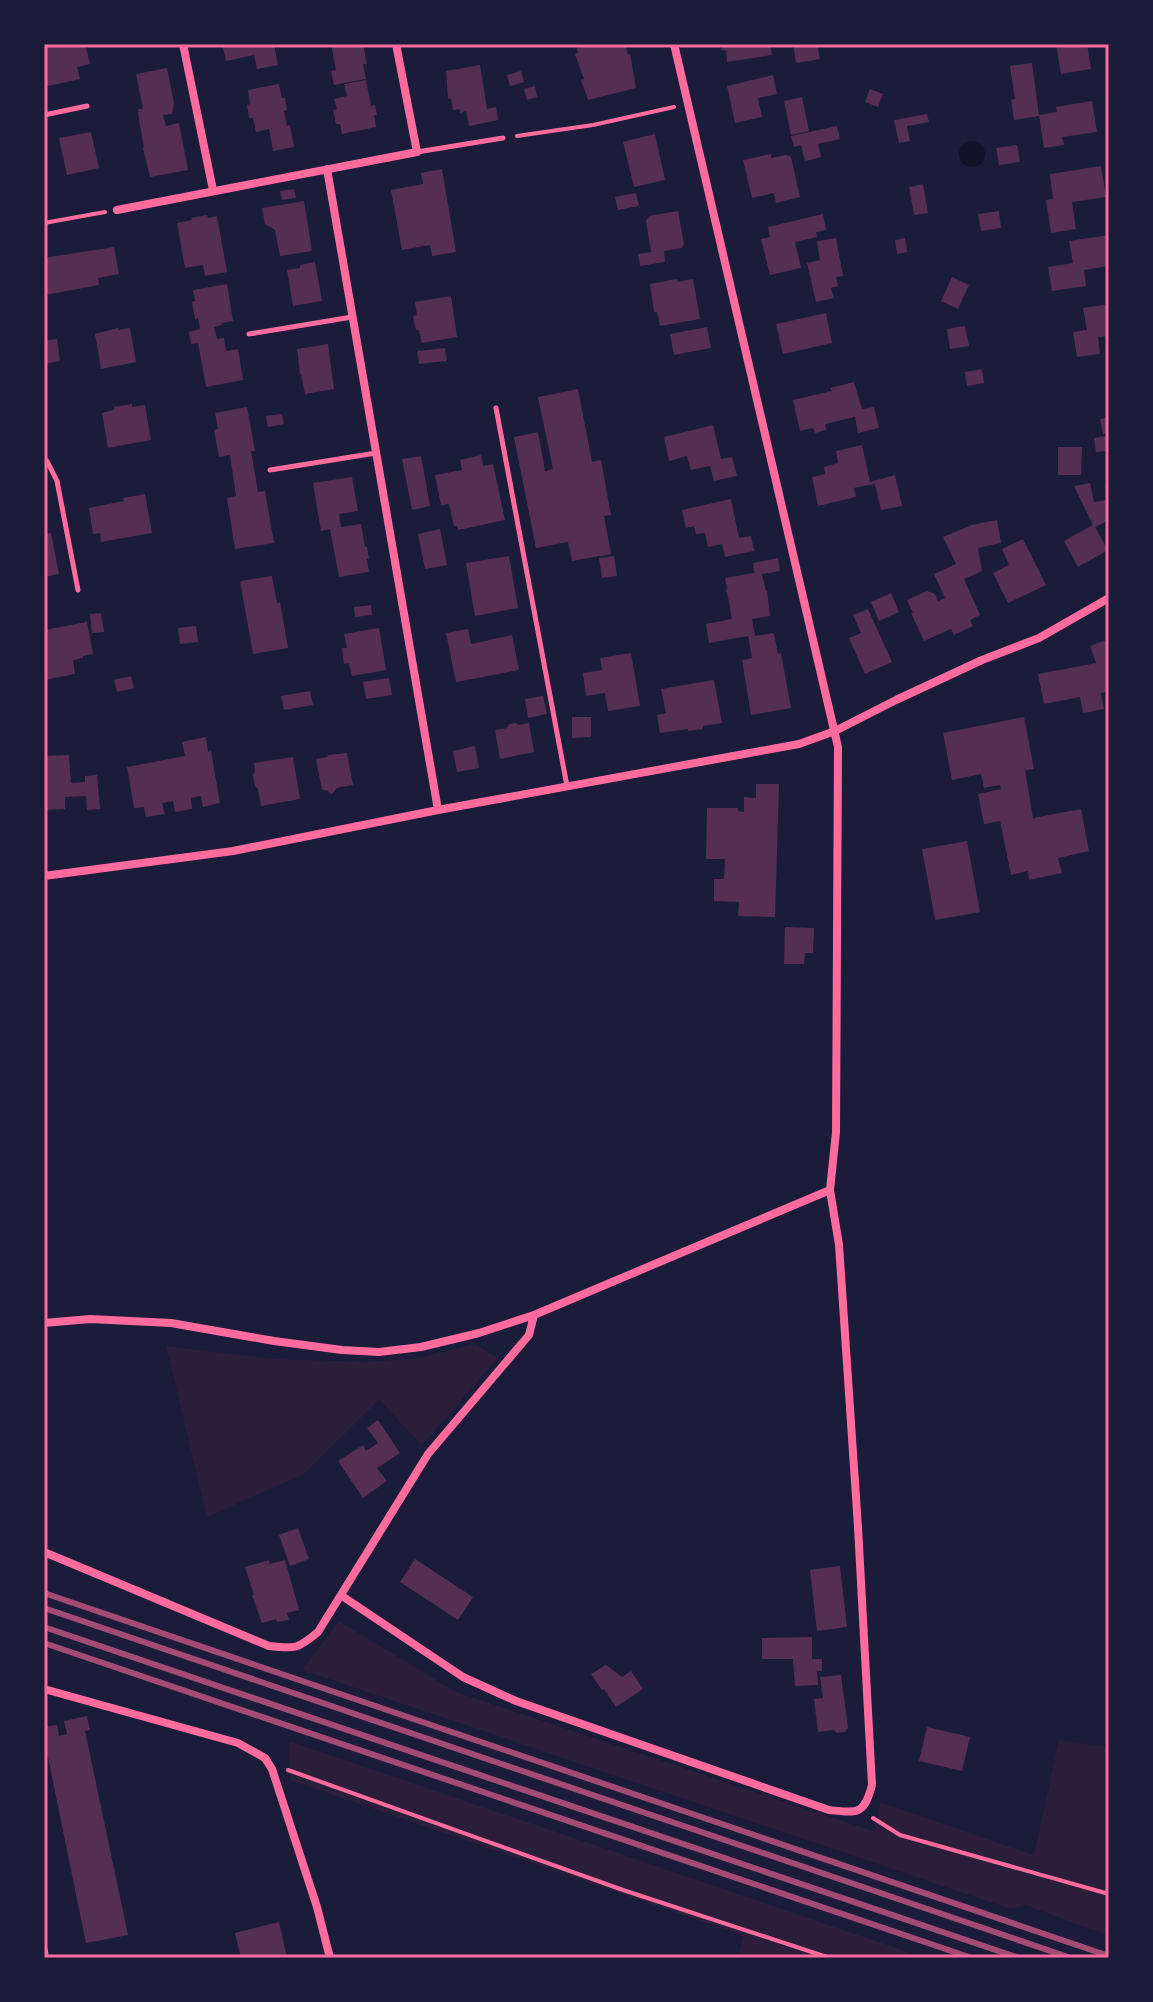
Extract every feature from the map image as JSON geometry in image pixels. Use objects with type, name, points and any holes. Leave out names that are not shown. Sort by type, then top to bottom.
[{"type":"street","points":[[183,44],[213,190]]},
{"type":"street","points":[[117,210],[417,152],[396,44]]},
{"type":"street","points":[[342,1596],[463,1677],[516,1701],[829,1810],[854,1813],[862,1809],[868,1800],[872,1785],[858,1527],[839,1245],[830,1190],[836,1132],[838,747],[674,44]]},
{"type":"street","points":[[327,169],[438,810]]},
{"type":"street","points":[[44,876],[233,851],[799,744],[835,731],[982,660],[1039,638],[1109,598]]},
{"type":"street","points":[[44,1323],[90,1319],[171,1323],[342,1350],[379,1352],[421,1347],[534,1315],[830,1190]]},
{"type":"street","points":[[44,1552],[269,1646],[302,1646],[318,1632],[342,1596],[428,1454],[529,1335],[534,1315]]},
{"type":"street","points":[[44,1689],[238,1743],[265,1758],[272,1769],[317,1907],[330,1958]]},
{"type":"street","points":[[44,1951],[45,1958]]},
{"type":"lane","points":[[44,115],[87,106]]},
{"type":"lane","points":[[417,152],[503,138]]},
{"type":"lane","points":[[249,334],[353,317]]},
{"type":"lane","points":[[496,408],[567,786]]},
{"type":"lane","points":[[270,470],[377,453]]},
{"type":"lane","points":[[44,459],[57,481],[78,590]]},
{"type":"path","points":[[503,138],[593,125],[688,104]]},
{"type":"path","points":[[44,223],[117,210]]},
{"type":"path","points":[[272,1769],[287,1770],[623,1890],[830,1958]]},
{"type":"path","points":[[862,1809],[900,1835],[1109,1894]]},
{"type":"shaded area","points":[[972,141],[981,145],[985,154],[981,163],[972,167],[963,163],[959,154],[963,145]]},
{"type":"shaded area","points":[[475,1344],[498,1358],[422,1445],[379,1400],[304,1474],[207,1517],[166,1346],[274,1359],[369,1362],[419,1358]]},
{"type":"shaded area","points":[[339,1621],[456,1692],[875,1832],[880,1802],[1034,1855],[1059,1740],[1109,1747],[1109,1936],[1025,1905],[1011,1909],[302,1670]]},
{"type":"shaded area","points":[[289,1741],[926,1958],[738,1958],[743,1936],[290,1780]]},
{"type":"building","points":[[85,44],[90,64],[77,67],[80,79],[44,87],[44,46]]},
{"type":"building","points":[[222,44],[274,44],[278,65],[257,69],[254,55],[226,61]]},
{"type":"building","points":[[331,44],[363,44],[366,79],[334,85],[331,71],[336,70]]},
{"type":"building","points":[[576,44],[625,44],[630,54],[636,88],[588,100],[575,54],[578,53]]},
{"type":"building","points":[[721,44],[770,44],[772,55],[727,62],[726,50],[722,51]]},
{"type":"building","points":[[793,44],[817,44],[820,59],[796,63]]},
{"type":"building","points":[[1056,44],[1087,44],[1091,69],[1061,74]]},
{"type":"building","points":[[1032,63],[1039,115],[1057,112],[1056,107],[1092,101],[1097,132],[1062,137],[1064,145],[1044,148],[1039,116],[1014,120],[1011,100],[1015,99],[1010,66]]},
{"type":"building","points":[[480,65],[487,109],[496,107],[498,120],[469,126],[466,111],[460,113],[460,109],[453,110],[451,98],[448,99],[446,71]]},
{"type":"building","points":[[167,68],[174,103],[172,114],[163,115],[166,126],[179,123],[188,170],[150,177],[139,120],[138,109],[143,109],[136,74]]},
{"type":"building","points":[[521,71],[524,82],[510,86],[507,75]]},
{"type":"building","points":[[773,75],[777,94],[758,98],[762,117],[735,123],[727,86]]},
{"type":"building","points":[[366,80],[371,106],[375,105],[376,127],[342,134],[340,124],[336,124],[334,99],[347,96],[344,84]]},
{"type":"building","points":[[279,84],[282,98],[285,98],[287,110],[284,111],[294,147],[273,151],[269,129],[256,132],[253,118],[249,118],[248,90]]},
{"type":"building","points":[[535,86],[537,97],[527,100],[524,89]]},
{"type":"building","points":[[870,89],[883,94],[878,107],[865,102]]},
{"type":"building","points":[[802,97],[809,131],[791,135],[784,101]]},
{"type":"building","points":[[927,114],[929,122],[907,126],[910,141],[899,143],[894,120]]},
{"type":"building","points":[[837,126],[840,139],[818,144],[821,157],[805,161],[801,145],[794,147],[791,136]]},
{"type":"building","points":[[91,132],[99,168],[67,175],[59,138]]},
{"type":"building","points":[[655,134],[665,180],[634,187],[623,142]]},
{"type":"building","points":[[1017,145],[1020,162],[999,165],[996,148]]},
{"type":"building","points":[[771,154],[771,158],[791,157],[800,197],[776,203],[774,193],[752,198],[743,160]]},
{"type":"building","points":[[1101,166],[1106,197],[1072,202],[1076,229],[1051,233],[1046,200],[1053,199],[1050,174]]},
{"type":"building","points":[[442,169],[456,252],[432,256],[430,245],[402,250],[391,190],[423,184],[421,173]]},
{"type":"building","points":[[923,184],[928,213],[914,215],[909,187]]},
{"type":"building","points":[[294,189],[296,198],[282,200],[280,191]]},
{"type":"building","points":[[636,193],[639,206],[618,210],[615,197]]},
{"type":"building","points":[[304,201],[312,251],[280,256],[275,230],[265,224],[262,208]]},
{"type":"building","points":[[678,211],[684,244],[682,248],[664,251],[665,262],[640,266],[638,254],[651,252],[646,221],[649,216]]},
{"type":"building","points":[[999,211],[1001,228],[981,231],[978,214]]},
{"type":"building","points":[[823,214],[826,230],[816,232],[817,237],[795,242],[801,268],[770,275],[761,239],[770,237],[768,227]]},
{"type":"building","points":[[207,215],[208,218],[217,216],[227,272],[205,276],[203,265],[185,268],[177,223]]},
{"type":"building","points":[[1109,235],[1109,266],[1084,270],[1086,286],[1052,291],[1048,267],[1073,263],[1069,241]]},
{"type":"building","points":[[836,238],[843,276],[836,277],[838,286],[831,288],[834,298],[816,302],[807,263],[820,260],[817,241]]},
{"type":"building","points":[[905,238],[907,252],[897,254],[895,240]]},
{"type":"building","points":[[114,247],[119,274],[98,278],[99,285],[45,295],[44,258]]},
{"type":"building","points":[[315,262],[322,301],[293,306],[287,270]]},
{"type":"building","points":[[952,277],[969,285],[958,309],[941,301]]},
{"type":"building","points":[[677,279],[678,282],[693,279],[700,319],[660,326],[657,312],[654,312],[650,284]]},
{"type":"building","points":[[227,284],[233,321],[214,327],[217,339],[224,338],[226,351],[238,349],[243,380],[206,387],[198,343],[191,344],[189,332],[200,329],[198,318],[195,319],[193,290]]},
{"type":"building","points":[[451,296],[457,337],[422,343],[413,316],[417,315],[415,302]]},
{"type":"building","points":[[1109,304],[1109,336],[1098,337],[1100,354],[1077,357],[1073,332],[1087,330],[1083,308]]},
{"type":"building","points":[[826,313],[832,343],[783,354],[776,324]]},
{"type":"building","points":[[965,326],[969,346],[950,349],[947,329]]},
{"type":"building","points":[[707,327],[711,348],[674,355],[670,334]]},
{"type":"building","points":[[130,328],[136,362],[101,369],[95,334]]},
{"type":"building","points":[[57,339],[60,361],[44,364],[44,341]]},
{"type":"building","points":[[328,344],[334,389],[305,394],[297,349]]},
{"type":"building","points":[[445,348],[447,361],[419,364],[417,351]]},
{"type":"building","points":[[982,369],[984,383],[967,386],[965,372]]},
{"type":"building","points":[[854,382],[862,409],[874,407],[879,428],[858,433],[855,417],[825,424],[826,430],[815,433],[813,428],[800,431],[793,400],[832,391],[830,388]]},
{"type":"building","points":[[578,389],[592,462],[601,460],[611,515],[604,516],[611,554],[572,561],[568,542],[536,548],[514,437],[538,432],[545,471],[553,469],[538,397]]},
{"type":"building","points":[[132,404],[132,407],[145,405],[151,440],[108,448],[102,413]]},
{"type":"building","points":[[247,407],[258,492],[265,491],[274,543],[235,549],[227,498],[236,496],[230,455],[219,457],[214,430],[218,429],[215,413]]},
{"type":"building","points":[[282,414],[284,424],[268,427],[266,416]]},
{"type":"building","points":[[1109,417],[1109,433],[1103,434],[1100,419]]},
{"type":"building","points":[[713,425],[721,459],[732,457],[737,476],[714,481],[710,466],[691,470],[687,456],[669,461],[664,437]]},
{"type":"building","points":[[1106,436],[1109,451],[1096,452],[1094,438]]},
{"type":"building","points":[[862,445],[870,482],[895,475],[902,506],[881,510],[875,484],[854,488],[856,497],[818,506],[812,477],[825,474],[824,467],[838,463],[836,451]]},
{"type":"building","points":[[1058,447],[1082,447],[1081,475],[1058,475]]},
{"type":"building","points":[[481,455],[483,466],[493,464],[505,520],[458,530],[454,526],[449,504],[441,505],[435,475],[462,470],[460,460]]},
{"type":"building","points":[[421,456],[430,506],[412,510],[402,459]]},
{"type":"building","points":[[352,477],[358,511],[339,514],[341,527],[361,524],[369,572],[339,577],[330,529],[321,531],[313,483]]},
{"type":"building","points":[[1090,483],[1094,502],[1107,500],[1105,484],[1109,483],[1109,520],[1095,527],[1108,550],[1078,567],[1064,541],[1093,525],[1074,486]]},
{"type":"building","points":[[145,494],[152,533],[101,542],[100,533],[93,534],[89,508]]},
{"type":"building","points":[[731,499],[739,538],[751,536],[754,551],[725,557],[722,544],[708,547],[705,533],[696,534],[694,526],[686,528],[682,510]]},
{"type":"building","points":[[997,520],[1001,543],[978,548],[982,571],[964,579],[980,615],[970,620],[973,626],[954,635],[951,629],[924,641],[907,600],[927,591],[935,594],[938,601],[945,598],[934,574],[956,564],[943,537],[972,525]]},
{"type":"building","points":[[440,529],[447,565],[425,569],[418,534]]},
{"type":"building","points":[[51,533],[59,574],[44,577],[44,534]]},
{"type":"building","points":[[1023,539],[1046,585],[1008,603],[993,573],[1009,565],[1002,549]]},
{"type":"building","points":[[509,556],[518,608],[475,616],[466,563]]},
{"type":"building","points":[[614,556],[617,576],[602,578],[599,558]]},
{"type":"building","points":[[778,558],[780,571],[762,574],[770,616],[752,619],[755,636],[774,633],[778,654],[781,653],[791,708],[751,715],[742,660],[752,658],[748,636],[709,643],[706,624],[732,619],[725,578],[754,573],[753,563]]},
{"type":"building","points":[[272,576],[288,648],[253,654],[240,581]]},
{"type":"building","points":[[891,593],[899,612],[879,621],[871,602]]},
{"type":"building","points":[[371,605],[372,615],[355,617],[354,607]]},
{"type":"building","points":[[868,609],[892,662],[865,674],[849,638],[861,633],[853,615]]},
{"type":"building","points":[[101,613],[104,632],[92,633],[90,614]]},
{"type":"building","points":[[87,622],[93,654],[73,660],[75,674],[44,680],[44,630]]},
{"type":"building","points":[[196,626],[198,642],[180,644],[178,628]]},
{"type":"building","points":[[379,628],[386,670],[352,676],[349,663],[344,664],[342,648],[347,648],[344,634]]},
{"type":"building","points":[[468,629],[471,644],[512,635],[519,670],[456,682],[446,633]]},
{"type":"building","points":[[1109,639],[1109,691],[1101,693],[1104,709],[1083,713],[1080,697],[1044,704],[1038,674],[1096,663],[1090,646]]},
{"type":"building","points":[[631,653],[640,706],[608,711],[605,693],[586,696],[583,673],[602,670],[600,658]]},
{"type":"building","points":[[131,676],[134,688],[117,692],[114,680]]},
{"type":"building","points":[[389,678],[392,695],[366,699],[363,682]]},
{"type":"building","points":[[714,680],[722,723],[703,726],[703,729],[660,733],[657,715],[666,713],[661,689]]},
{"type":"building","points":[[310,691],[313,705],[284,710],[281,696]]},
{"type":"building","points":[[543,696],[547,714],[528,718],[525,699]]},
{"type":"building","points":[[572,717],[591,717],[591,737],[572,738]]},
{"type":"building","points":[[1024,717],[1034,769],[1025,770],[1033,818],[1081,809],[1089,851],[1058,858],[1062,873],[1029,880],[1028,871],[1011,875],[1000,821],[984,824],[978,794],[1001,789],[1000,785],[984,788],[981,774],[952,780],[943,733]]},
{"type":"building","points":[[516,723],[529,723],[534,752],[500,759],[495,730]]},
{"type":"building","points":[[206,737],[220,803],[203,807],[201,796],[191,798],[192,809],[175,812],[173,801],[162,803],[165,814],[146,817],[144,807],[134,808],[127,767],[185,756],[182,742]]},
{"type":"building","points":[[475,746],[479,768],[457,772],[453,751]]},
{"type":"building","points":[[347,753],[353,785],[337,788],[332,794],[322,790],[316,759]]},
{"type":"building","points":[[69,755],[71,783],[85,782],[85,776],[97,775],[100,809],[87,810],[86,796],[65,797],[65,809],[44,810],[44,756]]},
{"type":"building","points":[[293,757],[300,799],[261,806],[253,775],[254,763]]},
{"type":"building","points":[[756,784],[779,784],[775,917],[738,916],[739,902],[714,901],[714,879],[724,879],[725,859],[706,859],[707,808],[738,808],[738,811],[744,812],[744,797],[756,798]]},
{"type":"building","points":[[967,841],[980,912],[935,920],[922,849]]},
{"type":"building","points":[[785,927],[814,928],[813,953],[805,953],[804,964],[784,964]]},
{"type":"building","points":[[378,1420],[400,1453],[377,1468],[387,1481],[363,1498],[338,1461],[363,1445],[366,1451],[378,1443],[367,1428]]},
{"type":"building","points":[[298,1528],[309,1559],[290,1566],[279,1535]]},
{"type":"building","points":[[415,1559],[473,1597],[458,1620],[400,1582]]},
{"type":"building","points":[[269,1560],[270,1564],[285,1560],[299,1610],[287,1613],[289,1620],[277,1622],[276,1619],[262,1623],[245,1567]]},
{"type":"building","points":[[840,1566],[847,1627],[817,1631],[810,1570]]},
{"type":"building","points":[[812,1637],[812,1659],[822,1659],[822,1671],[817,1671],[818,1685],[795,1686],[793,1659],[762,1659],[762,1638]]},
{"type":"building","points":[[606,1665],[622,1677],[631,1671],[643,1689],[616,1707],[591,1674]]},
{"type":"building","points":[[841,1675],[848,1728],[845,1732],[818,1732],[814,1699],[823,1698],[820,1677]]},
{"type":"building","points":[[87,1716],[90,1730],[85,1731],[128,1935],[86,1943],[44,1727],[57,1725],[59,1736],[67,1734],[64,1721]]},
{"type":"building","points":[[927,1727],[970,1737],[962,1771],[919,1761]]},
{"type":"building","points":[[279,1922],[287,1958],[241,1958],[235,1933]]},
{"type":"railway","points":[[44,1593],[1109,1956]]},
{"type":"railway","points":[[44,1608],[1071,1958]]},
{"type":"railway","points":[[44,1627],[1019,1958]]},
{"type":"railway","points":[[44,1643],[972,1958]]}]
